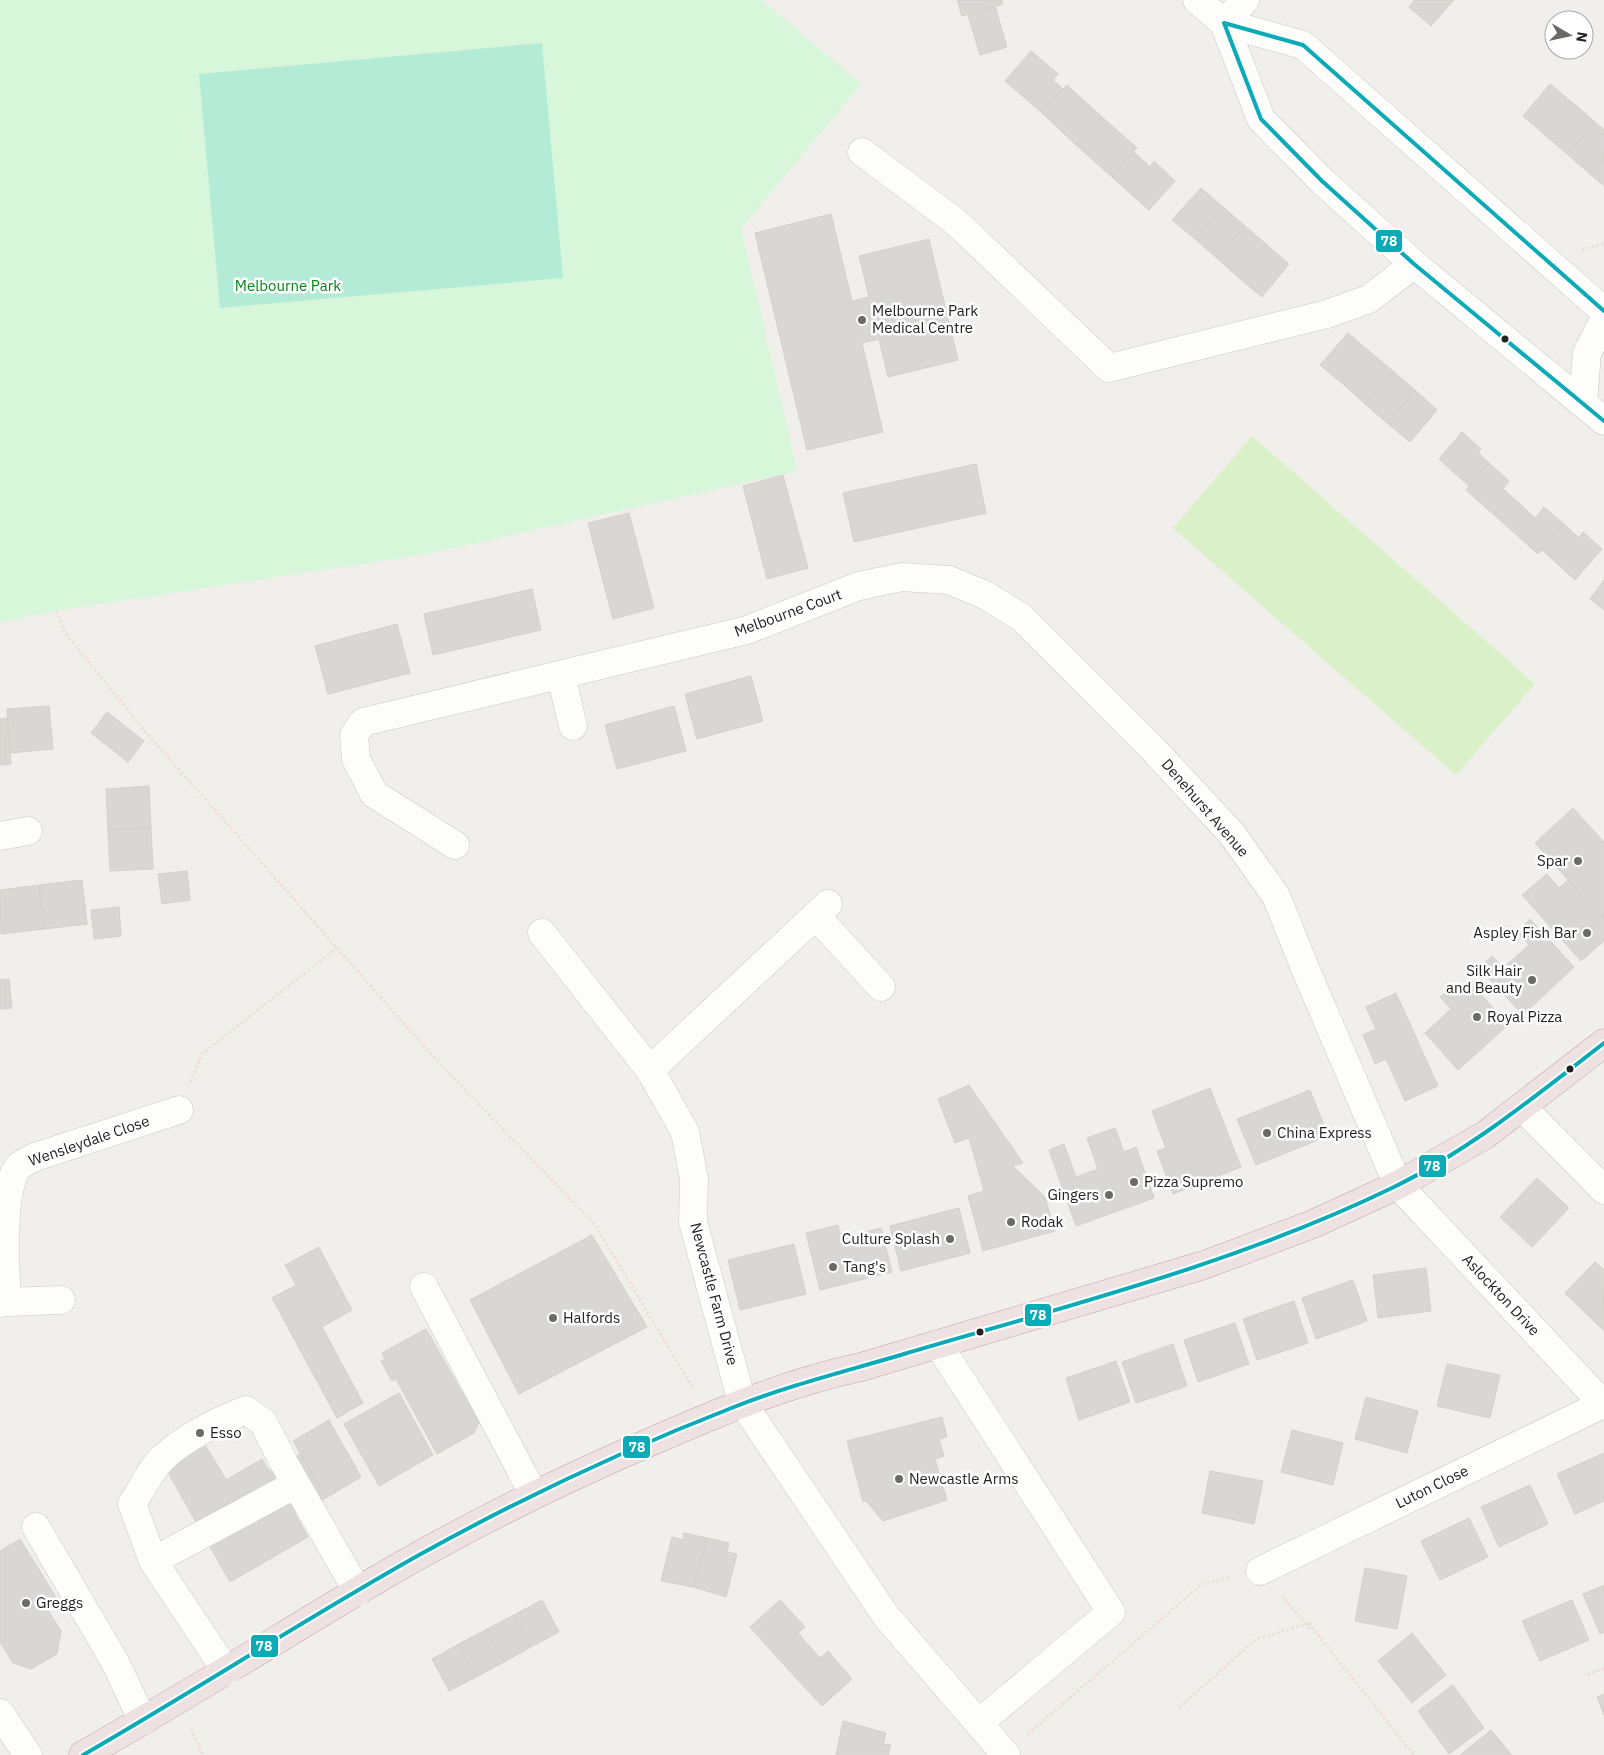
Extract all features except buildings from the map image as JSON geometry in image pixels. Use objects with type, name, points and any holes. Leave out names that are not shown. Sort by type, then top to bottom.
[{"type":"highway","points":[[83,1755],[227,1672],[358,1592],[534,1495],[742,1402],[824,1375],[861,1367],[1204,1265],[1313,1224],[1398,1185],[1485,1136],[1604,1043]]},
{"type":"street","points":[[1197,0],[1224,23],[1303,45],[1604,311]]},
{"type":"street","points":[[1224,23],[1245,0]]},
{"type":"street","points":[[1224,23],[1262,119],[1322,181],[1414,264],[1583,401],[1604,421]]},
{"type":"street","points":[[862,152],[957,223],[1109,368],[1327,314],[1369,299],[1414,264]]},
{"type":"street","points":[[1583,401],[1587,352],[1604,320]]},
{"type":"street","name":"Melbourne Court","points":[[456,845],[374,794],[356,759],[354,735],[363,722],[747,630],[859,586],[902,577],[949,580],[984,595]]},
{"type":"street","name":"Denehurst Avenue","points":[[984,595],[1021,617],[1152,748],[1232,834],[1271,888],[1398,1185]]},
{"type":"street","points":[[562,674],[573,726]]},
{"type":"street","points":[[0,836],[28,831]]},
{"type":"street","points":[[650,1070],[822,910],[881,987]]},
{"type":"street","name":"Newcastle Farm Drive","points":[[542,933],[650,1070],[685,1132],[694,1179],[693,1222],[742,1402],[886,1616],[1005,1754]]},
{"type":"street","points":[[1522,1107],[1604,1190]]},
{"type":"street","name":"Wensleydale Close","points":[[61,1300],[3,1303],[2,1205],[8,1181],[18,1166],[35,1158],[179,1110]]},
{"type":"street","name":"Aslockton Drive","points":[[1398,1185],[1604,1404]]},
{"type":"street","points":[[424,1287],[534,1495]]},
{"type":"street","points":[[938,1344],[1111,1612],[979,1723]]},
{"type":"street","name":"Luton Close","points":[[1260,1571],[1604,1404]]},
{"type":"street","points":[[227,1672],[153,1560],[132,1504],[163,1457],[222,1420],[246,1410],[263,1422],[358,1592]]},
{"type":"street","points":[[153,1560],[296,1484]]},
{"type":"street","points":[[36,1527],[115,1662],[143,1721]]},
{"type":"street","points":[[0,1713],[28,1755]]},
{"type":"path","points":[[56,611],[64,633],[144,730],[429,1052],[595,1225],[710,1415]]},
{"type":"path","points":[[179,1110],[202,1054],[338,947]]},
{"type":"path","points":[[1005,1754],[1202,1584],[1260,1571],[1308,1628],[1309,1624]]},
{"type":"path","points":[[1179,1708],[1255,1640],[1309,1624]]},
{"type":"path","points":[[1309,1624],[1414,1755]]},
{"type":"path","points":[[1588,1675],[1604,1668]]},
{"type":"green space","name":"Melbourne Park","points":[[0,0],[762,0],[861,84],[741,228],[797,471],[427,554],[56,611],[0,622]]},
{"type":"green space","points":[[542,43],[563,278],[220,308],[199,74]]},
{"type":"green space","points":[[1252,436],[1535,684],[1456,775],[1173,528]]},
{"type":"transit line","name":"78","points":[[1224,23],[1261,119],[1322,181],[1414,264],[1604,421]]},
{"type":"transit line","name":"78","points":[[1224,23],[1303,45],[1604,311]]},
{"type":"transit line","name":"78","points":[[83,1755],[419,1555],[496,1514],[574,1476],[653,1440],[776,1392],[1153,1281],[1275,1238],[1335,1214],[1394,1187],[1450,1156],[1503,1120],[1604,1043]]},
{"type":"place","name":"Melbourne Park Medical Centre","points":[[862,320]]},
{"type":"place","name":"Spar","points":[[1578,861]]},
{"type":"place","name":"Aspley Fish Bar","points":[[1587,933]]},
{"type":"place","name":"Silk Hair and Beauty","points":[[1532,980]]},
{"type":"place","name":"Royal Pizza","points":[[1477,1017]]},
{"type":"place","name":"China Express","points":[[1267,1133]]},
{"type":"place","name":"Pizza Supremo","points":[[1134,1182]]},
{"type":"place","name":"Gingers","points":[[1109,1195]]},
{"type":"place","name":"Rodak","points":[[1011,1222]]},
{"type":"place","name":"Culture Splash","points":[[950,1239]]},
{"type":"place","name":"Tang's","points":[[833,1267]]},
{"type":"place","name":"Halfords","points":[[553,1318]]},
{"type":"place","name":"Esso","points":[[200,1433]]},
{"type":"place","name":"Newcastle Arms","points":[[899,1479]]},
{"type":"place","name":"Greggs","points":[[26,1603]]}]
